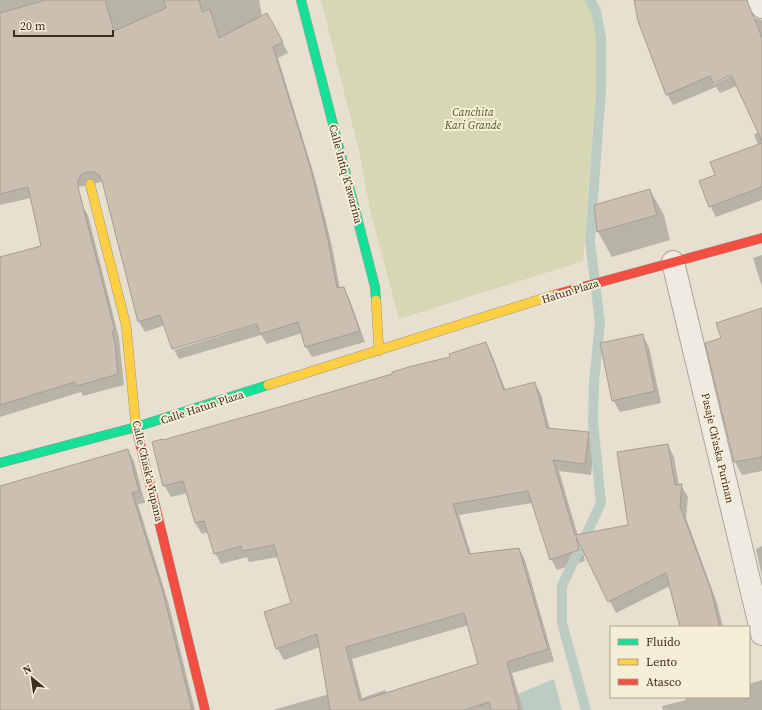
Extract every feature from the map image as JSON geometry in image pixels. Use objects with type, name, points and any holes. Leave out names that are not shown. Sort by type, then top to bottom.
[{"type":"street","name":"Calle Intiq K'awarina","points":[[301,0],[375,287],[379,351]]},
{"type":"street","points":[[759,0],[762,7]]},
{"type":"street","name":"Calle Chask'a Yupana","points":[[90,184],[126,325],[136,427],[205,710]]},
{"type":"street","name":"Hatun Plaza","points":[[379,351],[576,288],[762,238]]},
{"type":"street","name":"Pasaje Ch'aska Purinan","points":[[673,262],[762,634]]},
{"type":"street","name":"Calle Hatun Plaza","points":[[0,463],[136,427],[379,351]]},
{"type":"green space","name":"Canchita Kari Grande","points":[[321,0],[585,0],[597,24],[598,57],[583,261],[399,319],[370,210],[360,155]]},
{"type":"shaded area","points":[[554,679],[562,710],[523,710],[518,694]]},
{"type":"building","points":[[46,0],[105,0],[114,31],[166,8],[164,0],[199,0],[202,12],[210,9],[219,38],[267,13],[283,42],[273,47],[310,166],[327,235],[337,288],[344,287],[360,331],[305,347],[298,322],[260,334],[257,324],[172,349],[160,315],[138,322],[102,181],[99,175],[94,172],[87,172],[81,175],[78,181],[78,187],[114,327],[114,331],[112,331],[115,343],[118,374],[77,386],[75,382],[0,405],[0,257],[41,246],[28,187],[0,194],[0,13]]},
{"type":"building","points":[[634,0],[747,0],[762,38],[762,141],[731,75],[713,83],[710,76],[666,95],[638,21]]},
{"type":"building","points":[[762,143],[762,187],[709,207],[699,181],[715,175],[710,162]]},
{"type":"building","points":[[650,189],[657,215],[597,232],[594,205]]},
{"type":"building","points":[[762,308],[762,457],[734,462],[705,343],[721,338],[716,323]]},
{"type":"building","points":[[643,334],[655,391],[612,401],[600,343]]},
{"type":"building","points":[[486,342],[504,390],[535,382],[547,428],[589,432],[585,464],[553,460],[575,535],[628,525],[617,452],[668,444],[675,485],[682,484],[680,506],[711,590],[720,626],[680,626],[666,573],[608,602],[576,537],[579,550],[550,560],[528,491],[453,504],[469,554],[519,548],[548,649],[507,662],[519,710],[491,710],[489,702],[464,710],[330,710],[317,634],[276,649],[264,612],[291,603],[274,545],[242,551],[241,546],[214,554],[204,521],[195,523],[183,481],[163,486],[152,442],[283,406],[392,374],[392,372],[412,366],[450,357],[449,354]],"holes":[[[464,613],[478,664],[360,701],[346,647]]]},
{"type":"building","points":[[128,449],[139,491],[132,493],[163,592],[192,710],[0,710],[0,486]]},
{"type":"waterway","points":[[586,710],[562,623],[562,586],[601,503],[593,422],[594,381],[600,323],[590,241],[601,88],[601,38],[596,11],[590,0]]},
{"type":"traffic: fast","points":[[301,0],[375,287],[376,300]]},
{"type":"traffic: fast","points":[[0,463],[136,427],[268,385]]},
{"type":"traffic: slow","points":[[90,184],[126,325],[136,427]]},
{"type":"traffic: slow","points":[[268,385],[557,294]]},
{"type":"traffic: slow","points":[[376,300],[379,351]]},
{"type":"traffic: jam","points":[[557,294],[762,238]]},
{"type":"traffic: jam","points":[[136,427],[205,710]]}]
